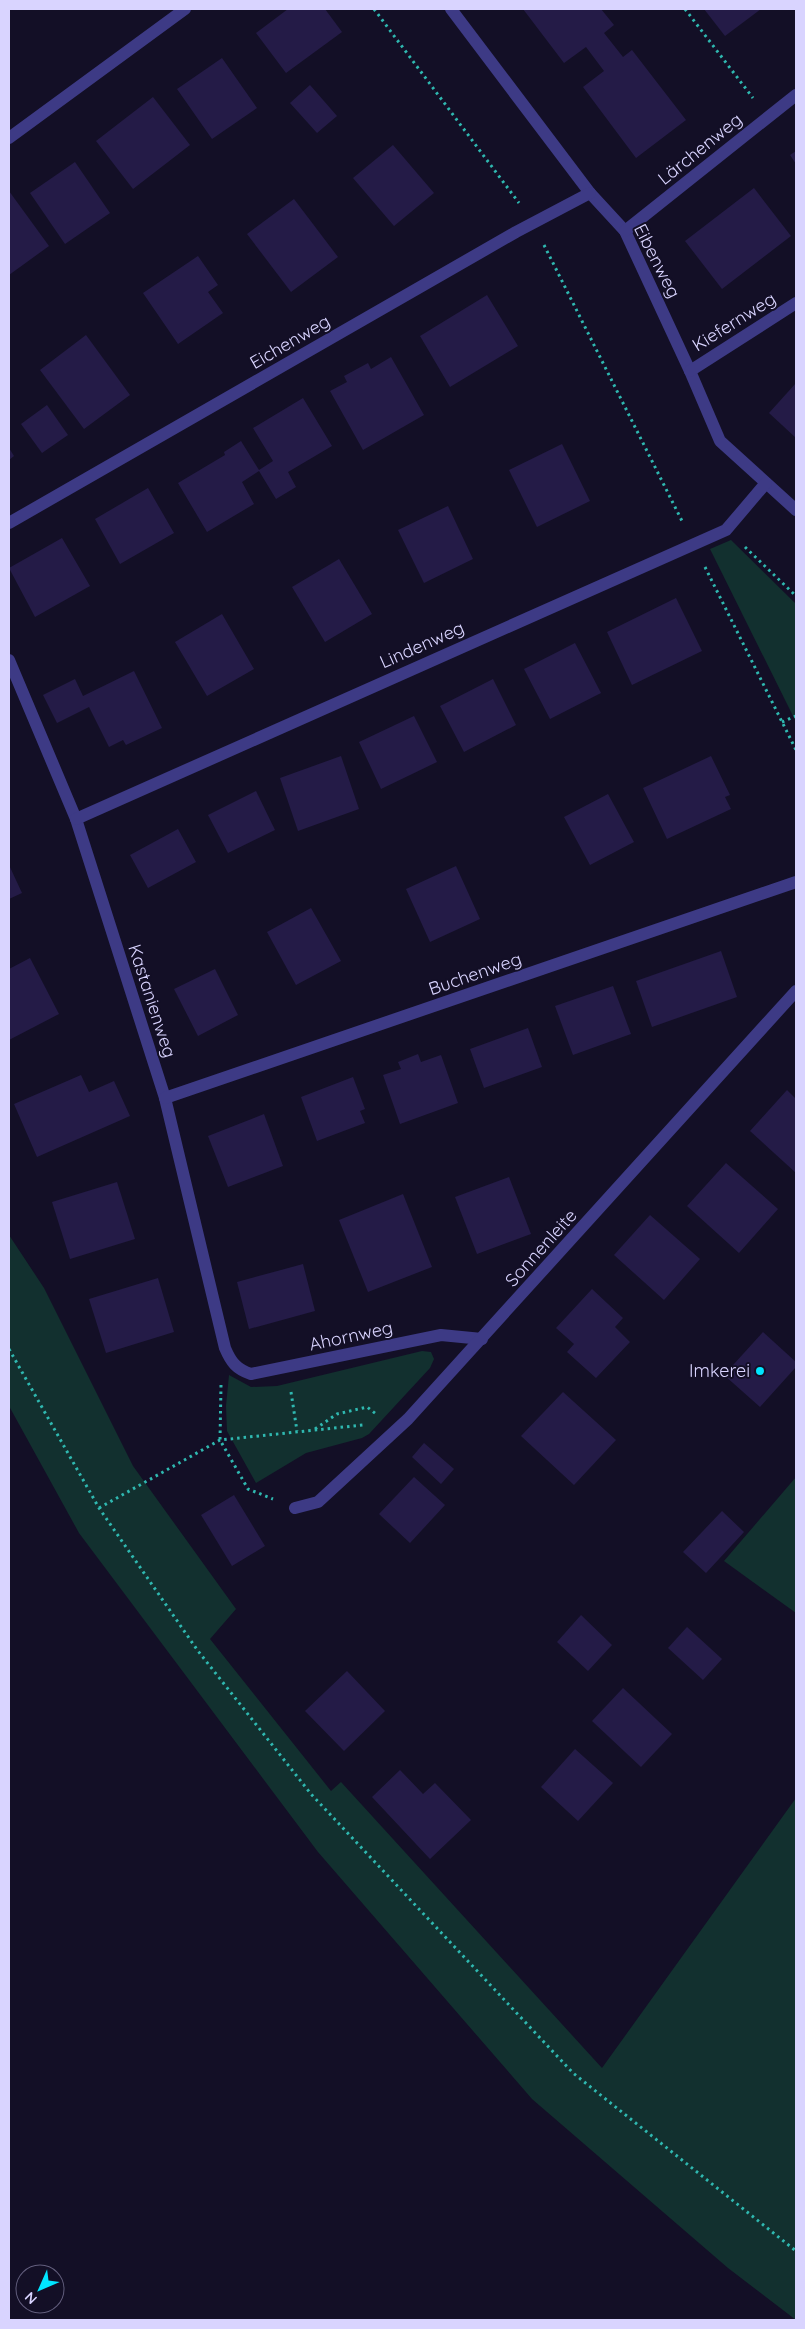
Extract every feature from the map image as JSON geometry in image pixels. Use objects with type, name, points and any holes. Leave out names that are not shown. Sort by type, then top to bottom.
[{"type":"street","points":[[9,138],[185,9]]},
{"type":"street","name":"Eibenweg","points":[[451,9],[590,193],[625,231],[690,370],[720,441],[796,510]]},
{"type":"street","name":"Lärchenweg","points":[[625,231],[796,95]]},
{"type":"street","name":"Eichenweg","points":[[9,524],[533,222],[590,193]]},
{"type":"street","name":"Kiefernweg","points":[[690,370],[796,303]]},
{"type":"street","name":"Lindenweg","points":[[76,819],[726,530],[766,483]]},
{"type":"street","name":"Kastanienweg","points":[[9,660],[76,819],[165,1098],[225,1348],[231,1363]]},
{"type":"street","name":"Buchenweg","points":[[165,1098],[796,882]]},
{"type":"street","name":"Sonnenleite","points":[[295,1508],[318,1502],[408,1419],[796,991]]},
{"type":"street","name":"Ahornweg","points":[[231,1363],[241,1371],[251,1374],[441,1335],[482,1339]]},
{"type":"path","points":[[374,9],[533,222],[796,750]]},
{"type":"path","points":[[685,9],[768,117]]},
{"type":"path","points":[[726,530],[796,596]]},
{"type":"path","points":[[782,722],[796,716]]},
{"type":"path","points":[[9,1349],[99,1508],[198,1651],[312,1794],[573,2073],[796,2251]]},
{"type":"path","points":[[231,1363],[221,1375],[220,1440],[248,1488],[295,1508]]},
{"type":"path","points":[[288,1367],[297,1431]]},
{"type":"path","points":[[314,1429],[337,1414],[367,1408],[388,1422]]},
{"type":"path","points":[[99,1508],[220,1440],[408,1419]]},
{"type":"green space","points":[[731,540],[796,604],[796,722],[710,549]]},
{"type":"green space","points":[[9,1235],[44,1288],[133,1466],[236,1609],[210,1639],[331,1791],[341,1782],[602,2068],[796,1798],[796,2320],[728,2268],[532,2099],[318,1852],[79,1533],[9,1406]]},
{"type":"green space","points":[[422,1351],[431,1352],[434,1359],[430,1368],[369,1434],[362,1438],[306,1453],[256,1483],[227,1431],[226,1406],[229,1375],[251,1387],[277,1386]]},
{"type":"green space","points":[[796,1477],[796,1613],[724,1561]]},
{"type":"building","points":[[288,9],[325,9],[342,32],[286,73],[256,33]]},
{"type":"building","points":[[523,9],[601,9],[614,25],[604,33],[623,57],[632,50],[686,120],[636,158],[583,87],[604,71],[586,47],[564,63]]},
{"type":"building","points":[[704,9],[761,9],[725,36]]},
{"type":"building","points":[[222,58],[257,108],[212,139],[177,89]]},
{"type":"building","points":[[310,85],[337,116],[317,133],[290,103]]},
{"type":"building","points":[[153,97],[190,145],[133,189],[96,141]]},
{"type":"building","points":[[393,145],[434,193],[394,226],[353,178]]},
{"type":"building","points":[[796,151],[796,164],[790,155]]},
{"type":"building","points":[[75,162],[110,213],[65,244],[30,193]]},
{"type":"building","points":[[754,188],[791,236],[722,289],[685,241]]},
{"type":"building","points":[[9,191],[49,246],[9,275]]},
{"type":"building","points":[[294,199],[338,257],[291,292],[247,234]]},
{"type":"building","points":[[198,256],[218,285],[208,292],[223,313],[178,344],[143,293]]},
{"type":"building","points":[[487,295],[518,346],[450,387],[420,336]]},
{"type":"building","points":[[86,335],[130,395],[84,429],[40,370]]},
{"type":"building","points":[[391,357],[424,415],[363,450],[330,391],[347,382],[344,376],[368,363],[371,369]]},
{"type":"building","points":[[796,383],[796,438],[769,413]]},
{"type":"building","points":[[303,398],[332,446],[288,472],[296,487],[276,499],[259,471],[242,482],[254,504],[207,532],[178,483],[225,455],[224,452],[241,441],[259,470],[273,461],[253,428]]},
{"type":"building","points":[[47,405],[68,435],[42,453],[21,424]]},
{"type":"building","points":[[562,444],[590,501],[537,527],[509,470]]},
{"type":"building","points":[[9,448],[14,456],[9,460]]},
{"type":"building","points":[[148,488],[174,533],[120,564],[95,519]]},
{"type":"building","points":[[448,506],[473,559],[424,583],[398,530]]},
{"type":"building","points":[[62,538],[90,586],[35,617],[9,568]]},
{"type":"building","points":[[339,559],[372,614],[325,642],[292,587]]},
{"type":"building","points":[[676,598],[702,651],[632,685],[607,632]]},
{"type":"building","points":[[222,614],[254,669],[207,696],[175,642]]},
{"type":"building","points":[[575,643],[601,693],[550,719],[524,669]]},
{"type":"building","points":[[134,671],[162,728],[126,745],[123,740],[109,747],[89,707],[57,723],[43,695],[75,679],[83,696]]},
{"type":"building","points":[[493,679],[516,725],[464,752],[440,706]]},
{"type":"building","points":[[414,716],[437,762],[381,789],[359,742]]},
{"type":"building","points":[[341,756],[359,809],[298,831],[280,778]]},
{"type":"building","points":[[711,756],[730,795],[725,797],[731,809],[667,839],[643,788]]},
{"type":"building","points":[[256,791],[275,830],[228,853],[208,815]]},
{"type":"building","points":[[608,794],[634,842],[590,865],[564,817]]},
{"type":"building","points":[[178,829],[196,862],[148,888],[130,855]]},
{"type":"building","points":[[9,865],[22,893],[9,899]]},
{"type":"building","points":[[456,866],[480,919],[430,942],[406,889]]},
{"type":"building","points":[[311,908],[341,961],[296,985],[267,932]]},
{"type":"building","points":[[721,951],[737,997],[652,1027],[636,981]]},
{"type":"building","points":[[30,958],[59,1014],[9,1040],[9,969]]},
{"type":"building","points":[[215,969],[238,1015],[198,1036],[174,989]]},
{"type":"building","points":[[613,986],[631,1034],[573,1055],[555,1006]]},
{"type":"building","points":[[528,1028],[542,1067],[484,1088],[470,1049]]},
{"type":"building","points":[[418,1054],[421,1062],[441,1055],[458,1103],[400,1124],[383,1075],[401,1069],[398,1062]]},
{"type":"building","points":[[81,1075],[89,1092],[114,1081],[130,1116],[37,1157],[14,1104]]},
{"type":"building","points":[[353,1077],[365,1109],[360,1111],[365,1123],[317,1141],[301,1097]]},
{"type":"building","points":[[787,1090],[796,1099],[796,1173],[750,1131]]},
{"type":"building","points":[[264,1114],[283,1166],[228,1187],[208,1136]]},
{"type":"building","points":[[726,1163],[778,1209],[739,1253],[687,1206]]},
{"type":"building","points":[[509,1177],[531,1234],[477,1254],[455,1197]]},
{"type":"building","points":[[117,1182],[135,1239],[70,1259],[52,1202]]},
{"type":"building","points":[[403,1194],[432,1267],[368,1292],[339,1220]]},
{"type":"building","points":[[650,1215],[700,1259],[664,1300],[614,1255]]},
{"type":"building","points":[[303,1264],[315,1311],[249,1329],[237,1282]]},
{"type":"building","points":[[158,1278],[174,1332],[106,1353],[89,1299]]},
{"type":"building","points":[[592,1289],[623,1318],[615,1327],[630,1342],[596,1378],[567,1352],[574,1344],[556,1328]]},
{"type":"building","name":"Imkerei","points":[[763,1332],[796,1362],[796,1367],[760,1407],[724,1375]]},
{"type":"building","points":[[563,1392],[616,1440],[574,1485],[521,1436]]},
{"type":"building","points":[[424,1443],[454,1469],[441,1484],[412,1457]]},
{"type":"building","points":[[414,1477],[445,1505],[410,1543],[379,1514]]},
{"type":"building","points":[[234,1495],[265,1546],[232,1566],[201,1515]]},
{"type":"building","points":[[722,1511],[744,1532],[706,1573],[683,1552]]},
{"type":"building","points":[[581,1615],[612,1645],[588,1671],[557,1642]]},
{"type":"building","points":[[687,1627],[722,1659],[703,1680],[668,1648]]},
{"type":"building","points":[[347,1671],[385,1711],[344,1751],[305,1711]]},
{"type":"building","points":[[623,1688],[672,1734],[641,1767],[592,1721]]},
{"type":"building","points":[[575,1749],[613,1783],[578,1821],[541,1787]]},
{"type":"building","points":[[400,1770],[423,1794],[435,1783],[471,1820],[430,1859],[372,1797]]},
{"type":"place","name":"Imkerei","points":[[760,1371]]}]
